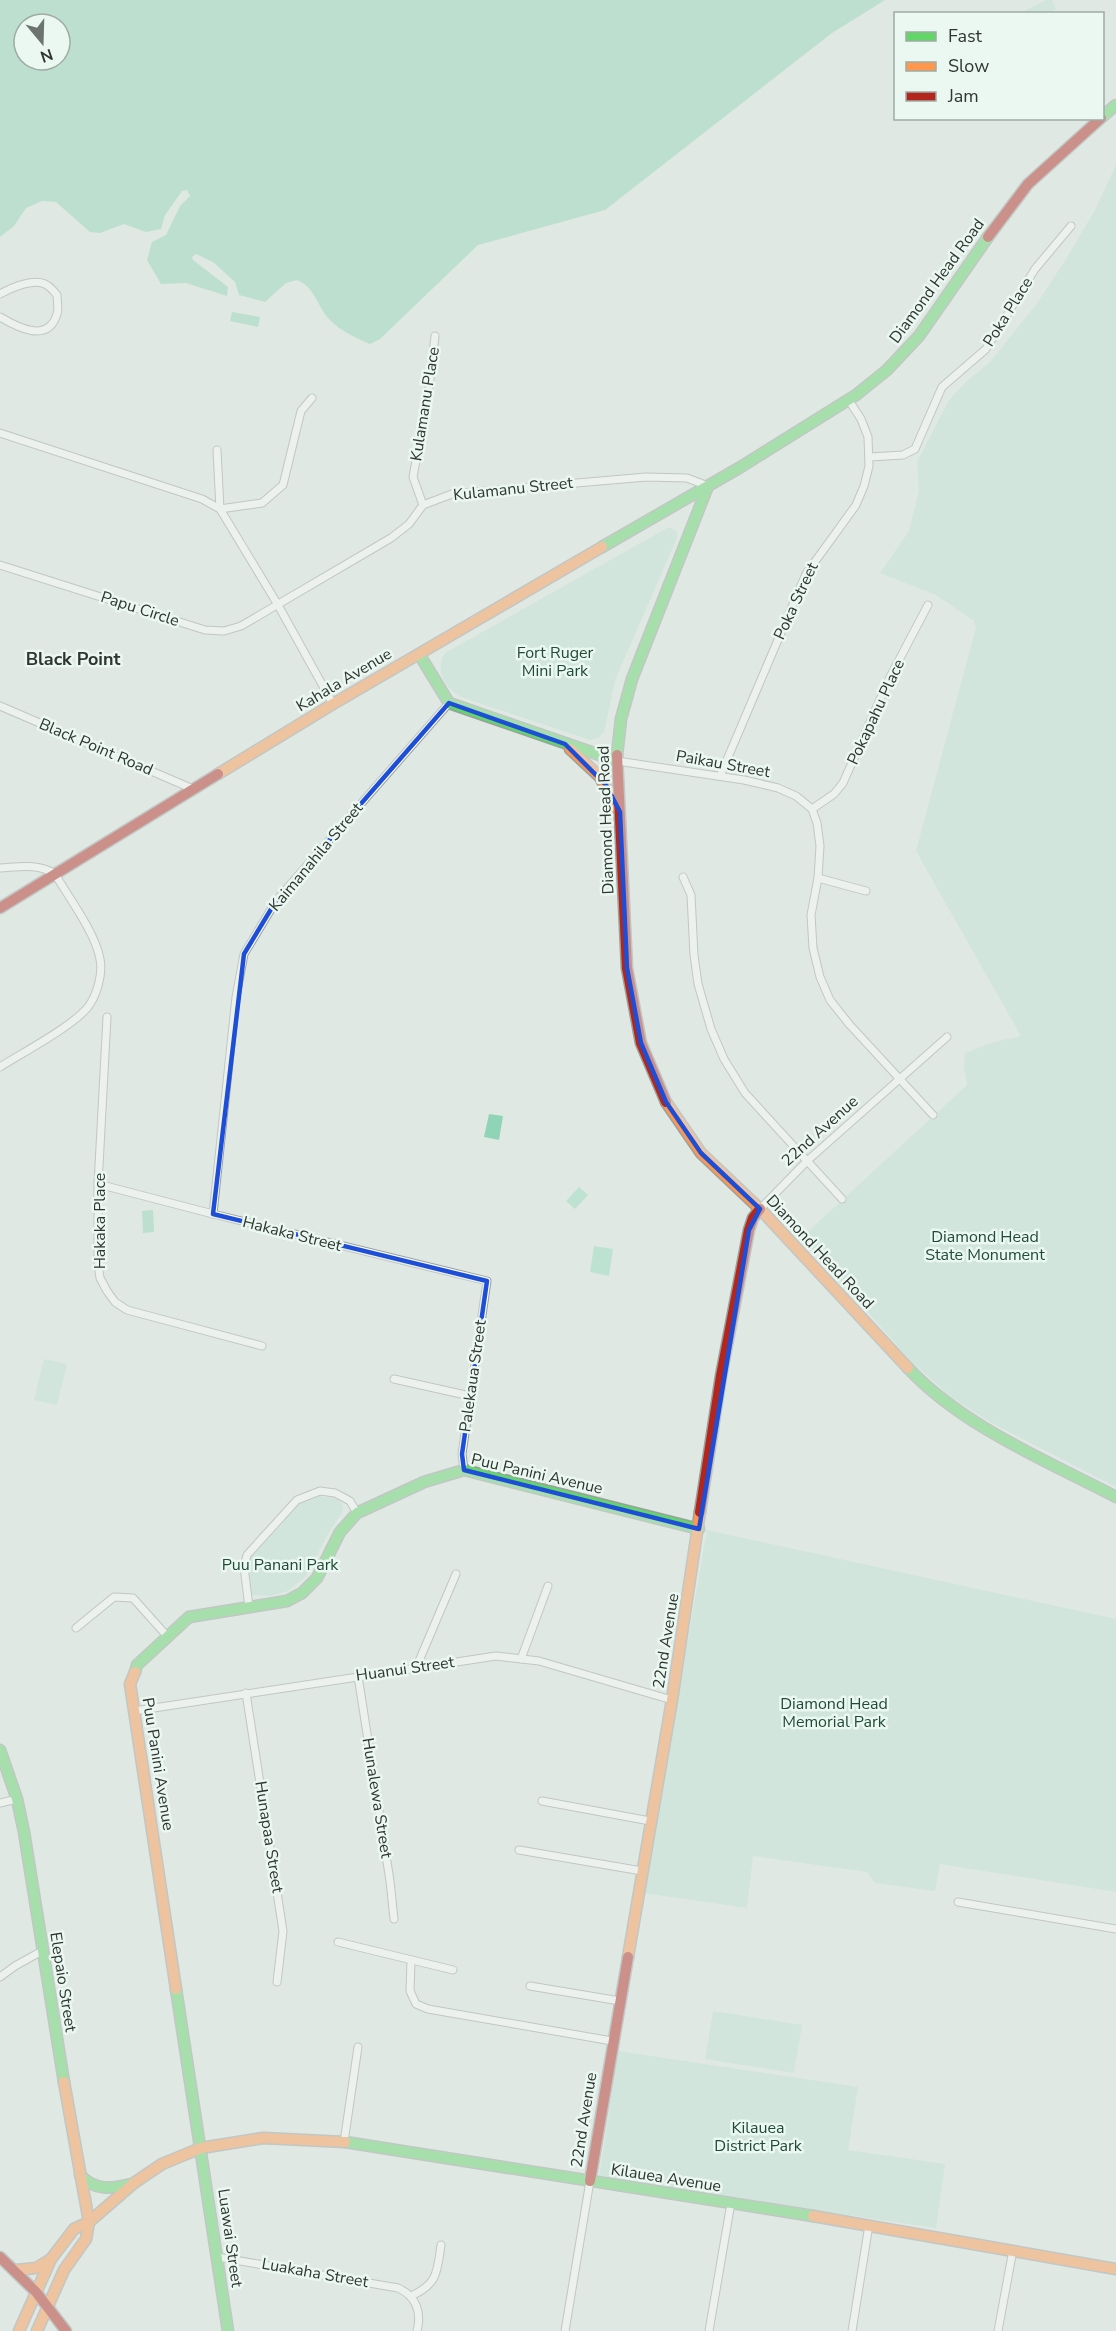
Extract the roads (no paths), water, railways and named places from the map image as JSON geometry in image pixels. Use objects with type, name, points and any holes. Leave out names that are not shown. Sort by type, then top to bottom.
[{"type":"street","name":"Diamond Head Road","points":[[1104,116],[1116,105]]},
{"type":"street","name":"Diamond Head Road","points":[[1100,120],[1038,174],[1019,194],[910,346],[887,370],[848,399],[708,486],[630,682],[619,727],[617,761],[627,968],[641,1043],[666,1102],[701,1153],[760,1209],[902,1363],[943,1401],[984,1426],[1116,1497]]},
{"type":"street","name":"Poka Place","points":[[870,456],[903,455],[915,448],[942,387],[990,343],[1035,269],[1071,226]]},
{"type":"street","points":[[0,294],[10,288],[40,282],[57,295],[57,314],[50,326],[29,332],[0,317]]},
{"type":"street","name":"Kulamanu Place","points":[[423,505],[413,477],[429,388],[435,336]]},
{"type":"street","points":[[0,433],[202,498],[220,508],[262,503],[283,485],[301,411],[312,399]]},
{"type":"street","name":"Poka Street","points":[[720,776],[806,574],[861,496],[870,456],[863,423],[848,399]]},
{"type":"street","points":[[217,450],[220,508],[333,704]]},
{"type":"street","name":"Kulamanu Street","points":[[278,605],[391,537],[409,524],[423,505],[452,494],[608,479],[677,477],[687,478],[708,486]]},
{"type":"street","name":"Kahala Avenue","points":[[0,908],[333,704],[708,486]]},
{"type":"street","name":"Papu Circle","points":[[0,565],[205,630],[224,631],[241,626],[278,605]]},
{"type":"street","name":"Pokapahu Place","points":[[812,809],[834,794],[843,783],[890,677],[928,605]]},
{"type":"street","points":[[419,654],[449,703]]},
{"type":"street","name":"Paikau Street","points":[[449,703],[617,761],[720,776],[778,788],[796,796],[812,809]]},
{"type":"street","name":"Kaimanahila Street","points":[[213,1214],[236,997],[244,954],[276,901],[449,703]]},
{"type":"street","name":"Black Point Road","points":[[0,706],[193,789]]},
{"type":"street","points":[[565,744],[600,777],[620,813]]},
{"type":"street","points":[[812,809],[819,834],[818,878],[811,915],[813,948],[820,977],[830,1000],[849,1024],[933,1115]]},
{"type":"street","points":[[0,868],[29,866],[47,869],[55,874],[90,934],[100,960],[99,984],[87,1008],[65,1027],[0,1066]]},
{"type":"street","points":[[683,877],[691,895],[695,972],[711,1029],[724,1059],[745,1093],[842,1199]]},
{"type":"street","points":[[818,878],[866,891]]},
{"type":"street","name":"Hakaka Place","points":[[107,1017],[99,1184],[98,1263],[100,1278],[115,1302],[141,1315],[262,1346]]},
{"type":"street","name":"22nd Avenue","points":[[565,2331],[612,2041],[672,1700],[721,1376],[749,1230],[753,1218],[760,1209],[807,1161],[947,1037]]},
{"type":"street","name":"Hakaka Street","points":[[99,1184],[487,1281]]},
{"type":"street","name":"Palekaua Street","points":[[464,1470],[462,1454],[487,1281]]},
{"type":"street","points":[[394,1379],[470,1396]]},
{"type":"street","name":"Puu Panini Avenue","points":[[201,2148],[130,1684],[137,1665],[189,1617],[287,1601],[302,1593],[317,1578],[340,1532],[357,1514],[424,1482],[464,1470],[699,1529]]},
{"type":"street","points":[[249,1607],[244,1567],[247,1555],[297,1500],[320,1491],[335,1493],[350,1501],[357,1514]]},
{"type":"street","points":[[416,1668],[456,1574]]},
{"type":"street","points":[[521,1659],[548,1586]]},
{"type":"street","points":[[76,1628],[114,1597],[133,1598],[167,1636]]},
{"type":"street","name":"Huanui Street","points":[[134,1711],[496,1656],[539,1661],[672,1700]]},
{"type":"street","name":"Hunalewa Street","points":[[358,1676],[394,1920]]},
{"type":"street","name":"Hunapaa Street","points":[[246,1693],[283,1931],[277,1982]]},
{"type":"street","name":"Elepaio Street","points":[[0,1750],[17,1799],[31,1872],[42,1951],[89,2222]]},
{"type":"street","points":[[0,1803],[17,1799]]},
{"type":"street","points":[[542,1801],[650,1821]]},
{"type":"street","points":[[519,1850],[642,1870]]},
{"type":"street","points":[[958,1902],[1116,1929]]},
{"type":"street","points":[[338,1942],[453,1970]]},
{"type":"street","points":[[0,1977],[42,1951]]},
{"type":"street","points":[[411,1960],[410,1991],[416,2004],[428,2009],[612,2041]]},
{"type":"street","points":[[530,1986],[620,2001]]},
{"type":"street","points":[[344,2142],[358,2047]]},
{"type":"street","name":"Kilauea Avenue","points":[[19,2331],[38,2293],[51,2259],[74,2229],[89,2222],[134,2183],[162,2164],[201,2148],[263,2138],[344,2142],[869,2225],[1116,2269]]},
{"type":"street","name":"Luawai Street","points":[[201,2148],[228,2331]]},
{"type":"street","points":[[79,2172],[87,2184],[94,2188],[105,2189],[134,2183]]},
{"type":"street","points":[[709,2331],[730,2203]]},
{"type":"street","name":"Kilauea Avenue","points":[[37,2331],[64,2270],[86,2239],[89,2222]]},
{"type":"street","points":[[852,2331],[869,2225]]},
{"type":"street","points":[[417,2331],[418,2310],[411,2296],[433,2282],[438,2269],[441,2245]]},
{"type":"street","points":[[998,2331],[1013,2250]]},
{"type":"street","name":"Luakaha Street","points":[[217,2257],[393,2286],[411,2296]]},
{"type":"street","points":[[0,2258],[16,2270],[38,2293],[66,2331]]},
{"type":"street","points":[[16,2270],[36,2268],[51,2259]]},
{"type":"district","name":"Black Point","points":[[73,659]]},
{"type":"park label","name":"Fort Ruger Mini Park","points":[[555,662]]},
{"type":"park label","name":"Diamond Head State Monument","points":[[985,1246]]},
{"type":"park label","name":"Puu Panani Park","points":[[280,1565]]},
{"type":"park label","name":"Diamond Head Memorial Park","points":[[834,1713]]},
{"type":"park label","name":"Kilauea District Park","points":[[758,2137]]}]
